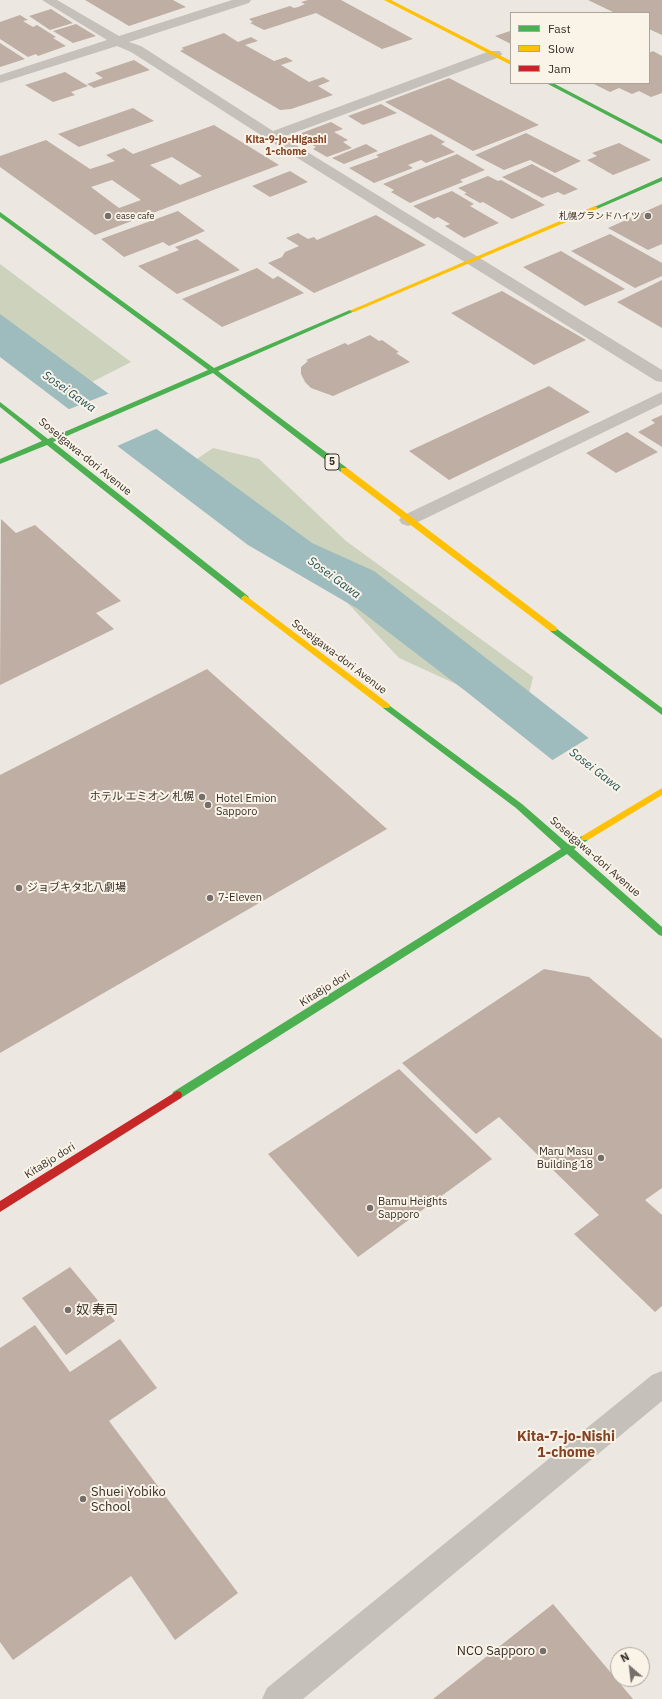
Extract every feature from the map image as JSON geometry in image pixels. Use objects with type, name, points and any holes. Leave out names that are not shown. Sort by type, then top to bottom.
[{"type":"main road","points":[[387,0],[510,62]]},
{"type":"main road","points":[[551,84],[662,142]]},
{"type":"main road","points":[[0,462],[662,179]]},
{"type":"main road","name":"5","points":[[0,214],[214,371],[662,712]]},
{"type":"main road","name":"Soseigawa-dori Avenue","points":[[0,404],[286,632],[519,806],[662,932]]},
{"type":"main road","name":"Kita8jo dori","points":[[0,1207],[568,848],[662,791]]},
{"type":"street","points":[[48,0],[117,41],[136,49],[272,136],[662,376]]},
{"type":"street","points":[[0,79],[245,0]]},
{"type":"street","points":[[272,136],[495,54]]},
{"type":"street","points":[[408,520],[662,397]]},
{"type":"street","points":[[278,1699],[662,1384]]},
{"type":"green space","points":[[0,264],[131,362],[92,382],[0,346]]},
{"type":"green space","points":[[213,448],[259,459],[346,541],[533,677],[524,715],[399,658],[341,596],[185,467]]},
{"type":"water","name":"Sosei Gawa","points":[[0,314],[312,543],[374,571],[662,795],[662,847],[468,693],[358,609],[248,545],[0,357]]},
{"type":"pier","points":[[110,393],[158,428],[115,447],[67,410]]},
{"type":"pier","points":[[590,737],[662,793],[662,849],[551,761]]},
{"type":"building","points":[[85,0],[173,0],[186,7],[129,26]]},
{"type":"building","points":[[308,0],[341,0],[413,39],[382,49],[316,13],[264,30],[250,23],[253,22],[249,19],[290,6],[294,8],[298,7],[305,4],[301,2]]},
{"type":"building","points":[[588,0],[662,0],[662,35],[650,29],[650,12],[613,12]]},
{"type":"building","points":[[51,9],[73,23],[50,30],[29,16]]},
{"type":"building","points":[[20,15],[28,20],[23,21],[33,27],[37,25],[56,37],[53,38],[66,46],[38,56],[36,54],[28,57],[0,39],[0,22]]},
{"type":"building","points":[[76,24],[96,36],[73,43],[53,31]]},
{"type":"building","points":[[510,31],[510,44],[495,36]]},
{"type":"building","points":[[224,33],[238,42],[251,37],[258,41],[245,45],[274,61],[286,57],[293,61],[281,65],[309,82],[323,77],[330,81],[318,86],[333,95],[291,109],[280,110],[180,51],[184,49],[181,48]]},
{"type":"building","points":[[0,43],[25,59],[0,67]]},
{"type":"building","points":[[653,51],[662,56],[662,93],[651,97],[639,91],[632,94],[619,88],[610,92],[594,84],[650,84],[650,52]]},
{"type":"building","points":[[134,60],[150,70],[94,88],[87,84],[103,78],[95,73]]},
{"type":"building","points":[[65,72],[88,86],[71,92],[75,95],[53,102],[25,85]]},
{"type":"building","points":[[449,78],[539,125],[473,151],[385,102]]},
{"type":"building","points":[[381,104],[397,113],[363,125],[348,116]]},
{"type":"building","points":[[133,108],[154,121],[79,147],[58,134]]},
{"type":"building","points":[[331,122],[343,129],[334,132],[348,140],[343,142],[352,148],[327,157],[313,149],[316,147],[296,135]]},
{"type":"building","points":[[214,125],[279,165],[95,235],[0,167],[0,156],[46,140],[90,169],[115,161],[106,155],[124,148],[133,154]],"holes":[[[172,157],[202,176],[180,185],[150,165]],[[112,180],[141,200],[119,208],[91,187]]]},
{"type":"building","points":[[526,133],[581,161],[555,173],[530,160],[504,170],[475,155]]},
{"type":"building","points":[[431,134],[445,142],[441,144],[455,152],[426,163],[421,160],[408,165],[413,168],[374,183],[349,168],[379,157],[376,155]]},
{"type":"building","points":[[619,143],[651,160],[613,175],[587,160],[597,156],[592,153]]},
{"type":"building","points":[[366,144],[378,151],[344,164],[332,158]]},
{"type":"building","points":[[457,154],[485,170],[460,180],[463,182],[410,203],[391,192],[394,190],[383,184]]},
{"type":"building","points":[[532,164],[578,189],[564,195],[558,192],[542,198],[502,177]]},
{"type":"building","points":[[290,171],[308,182],[270,197],[252,186]]},
{"type":"building","points":[[488,176],[498,181],[501,180],[545,205],[512,219],[483,202],[480,203],[464,194],[467,193],[458,188]]},
{"type":"building","points":[[452,191],[474,204],[470,206],[499,223],[464,238],[445,226],[450,224],[438,217],[434,219],[413,206]]},
{"type":"building","name":"札幌グランドハイツ","points":[[662,204],[662,244],[648,250],[608,228]]},
{"type":"building","points":[[178,211],[205,231],[169,246],[163,242],[124,257],[101,239]]},
{"type":"building","points":[[376,215],[426,245],[314,293],[268,263],[282,257],[285,252],[299,246],[286,238],[298,233],[308,239],[314,237],[317,240]]},
{"type":"building","points":[[610,234],[662,263],[662,276],[635,288],[571,251]]},
{"type":"building","points":[[197,239],[240,270],[177,294],[138,266],[179,250],[175,247]]},
{"type":"building","points":[[561,251],[625,289],[585,306],[523,267]]},
{"type":"building","points":[[257,268],[273,279],[278,276],[304,293],[222,327],[182,299]]},
{"type":"building","points":[[662,280],[662,328],[617,302]]},
{"type":"building","points":[[502,291],[586,340],[534,365],[451,313]]},
{"type":"building","points":[[370,335],[379,341],[382,340],[399,352],[396,353],[410,362],[333,396],[311,388],[305,382],[301,374],[301,367],[308,361],[306,360],[345,343],[348,345]]},
{"type":"building","points":[[549,386],[590,412],[449,480],[409,451]]},
{"type":"building","points":[[662,415],[662,447],[638,432],[655,423],[651,420]]},
{"type":"building","points":[[627,432],[658,452],[616,473],[586,453]]},
{"type":"building","points":[[1,519],[16,533],[35,525],[121,601],[96,613],[114,629],[0,685]]},
{"type":"building","name":"ホテル エミオン 札幌","points":[[207,669],[387,829],[0,1053],[0,775]]},
{"type":"building","name":"Maru Masu Building 18","points":[[544,969],[589,977],[662,1039],[662,1188],[645,1200],[662,1215],[662,1306],[655,1312],[574,1234],[599,1215],[499,1117],[476,1134],[402,1063]]},
{"type":"building","name":"Bamu Heights Sapporo","points":[[399,1069],[492,1159],[358,1257],[268,1154]]},
{"type":"building","name":"奴 寿司","points":[[70,1267],[115,1321],[66,1355],[22,1298]]},
{"type":"building","name":"Shuei Yobiko School","points":[[35,1325],[70,1372],[120,1339],[157,1388],[109,1421],[238,1593],[175,1640],[131,1576],[13,1660],[0,1642],[0,1348]]},
{"type":"building","name":"NCO Sapporo","points":[[553,1604],[610,1672],[610,1687],[623,1687],[633,1699],[433,1699]]},
{"type":"traffic: fast","points":[[551,84],[662,142]]},
{"type":"traffic: fast","points":[[595,208],[662,179]]},
{"type":"traffic: fast","points":[[0,214],[214,371],[344,470]]},
{"type":"traffic: fast","points":[[0,462],[352,311]]},
{"type":"traffic: fast","points":[[0,404],[245,598]]},
{"type":"traffic: fast","points":[[553,629],[662,712]]},
{"type":"traffic: fast","points":[[386,706],[519,806],[662,932]]},
{"type":"traffic: fast","points":[[177,1095],[585,838]]},
{"type":"traffic: slow","points":[[387,0],[510,62]]},
{"type":"traffic: slow","points":[[352,311],[595,208]]},
{"type":"traffic: slow","points":[[344,470],[553,629]]},
{"type":"traffic: slow","points":[[245,598],[386,706]]},
{"type":"traffic: slow","points":[[585,838],[662,791]]},
{"type":"traffic: jam","points":[[0,1207],[177,1095]]},
{"type":"place","name":"ease cafe","points":[[108,216]]},
{"type":"place","name":"札幌グランドハイツ","points":[[648,216]]},
{"type":"place","name":"ホテル エミオン 札幌","points":[[202,797]]},
{"type":"place","name":"Hotel Emion Sapporo","points":[[208,805]]},
{"type":"place","name":"ジョブキタ北八劇場","points":[[19,888]]},
{"type":"place","name":"7-Eleven","points":[[210,898]]},
{"type":"place","name":"Maru Masu Building 18","points":[[601,1158]]},
{"type":"place","name":"Bamu Heights Sapporo","points":[[370,1208]]},
{"type":"place","name":"奴 寿司","points":[[68,1310]]},
{"type":"place","name":"Shuei Yobiko School","points":[[83,1499]]},
{"type":"place","name":"NCO Sapporo","points":[[543,1651]]},
{"type":"district","name":"Kita-9-jo-Higashi 1-chome","points":[[286,146]]},
{"type":"district","name":"Kita-7-jo-Nishi 1-chome","points":[[566,1446]]}]
